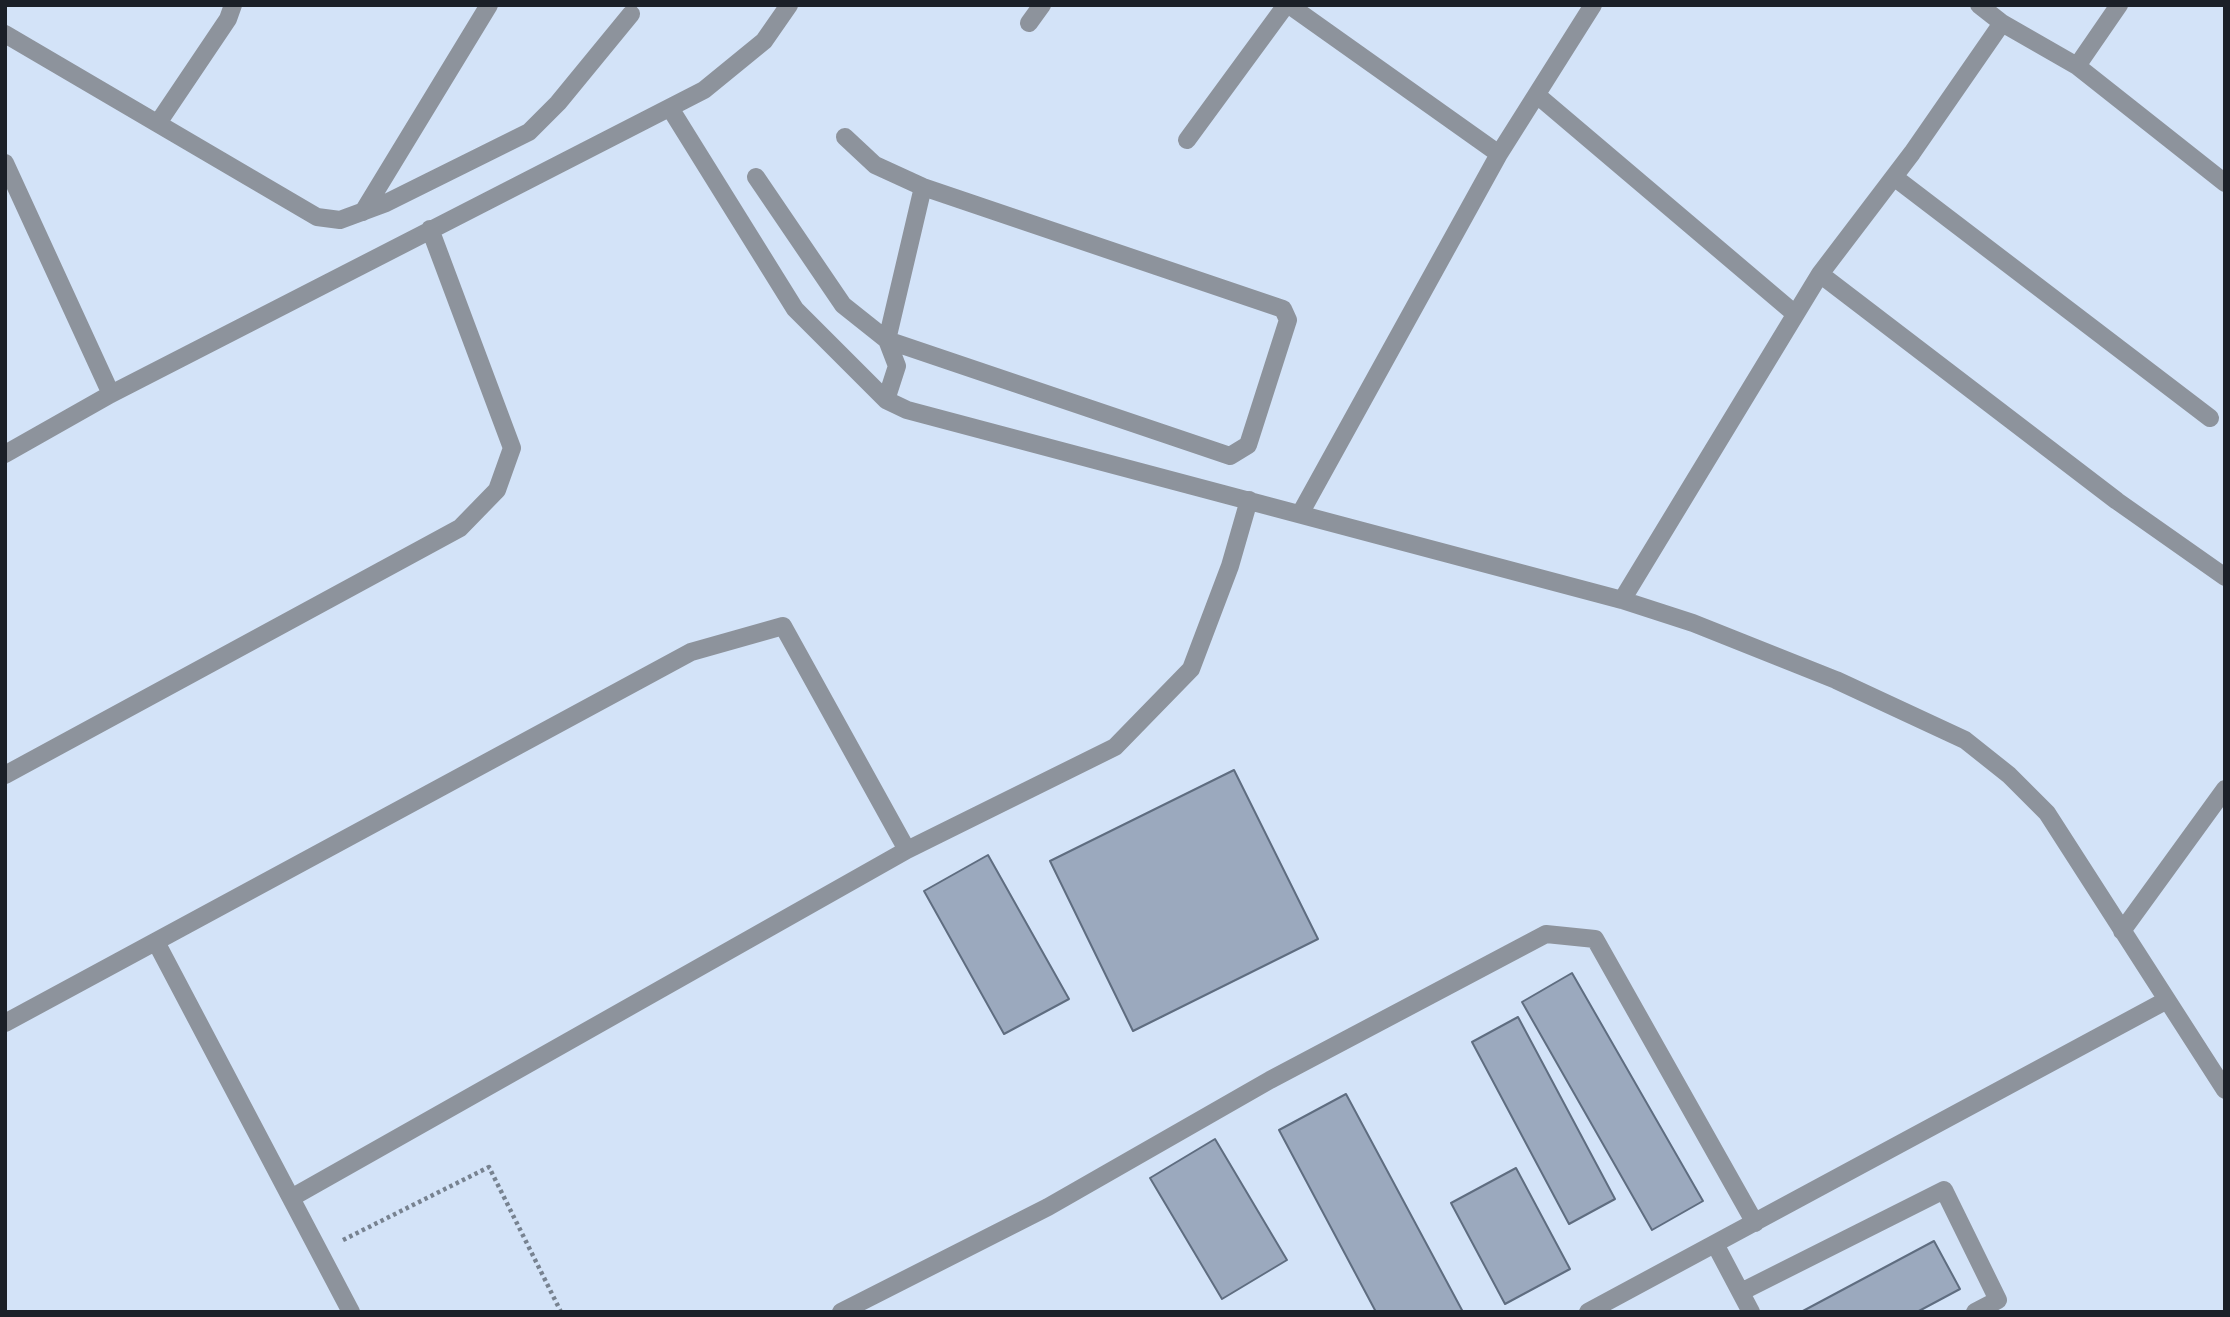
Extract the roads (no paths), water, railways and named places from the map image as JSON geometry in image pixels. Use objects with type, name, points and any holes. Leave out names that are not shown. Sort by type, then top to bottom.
[{"type":"street","points":[[158,123],[228,19],[233,5]]},
{"type":"street","points":[[363,212],[489,5]]},
{"type":"street","points":[[5,454],[111,394],[704,90],[764,41],[789,5]]},
{"type":"street","points":[[1029,23],[1042,5]]},
{"type":"street","points":[[1187,140],[1288,5],[1499,154]]},
{"type":"street","points":[[1300,514],[1499,154],[1593,5]]},
{"type":"street","points":[[1979,5],[2002,23],[2077,66],[2225,183]]},
{"type":"street","points":[[2077,66],[2119,5]]},
{"type":"street","points":[[5,34],[317,216],[340,220],[363,212],[529,132],[558,103],[631,13]]},
{"type":"street","points":[[1622,600],[1794,313],[2002,23]]},
{"type":"street","points":[[1537,95],[1794,313]]},
{"type":"street","points":[[670,108],[795,309],[886,400],[907,410],[1622,600],[1693,623],[1836,680],[1965,740],[2009,775],[2047,813],[2225,1090]]},
{"type":"street","points":[[756,177],[843,305],[887,340],[1230,456],[1248,446],[1288,320],[1283,309],[1272,303],[923,187],[875,165],[845,137]]},
{"type":"street","points":[[5,163],[111,394]]},
{"type":"street","points":[[1894,177],[2210,418]]},
{"type":"street","points":[[886,400],[897,366],[887,340],[923,187]]},
{"type":"street","points":[[5,775],[460,528],[497,490],[512,448],[430,229]]},
{"type":"street","points":[[1820,274],[2118,501],[2225,577]]},
{"type":"street","points":[[291,1198],[907,850],[1115,747],[1191,669],[1230,566],[1249,500]]},
{"type":"street","points":[[5,1023],[691,652],[783,626],[907,850]]},
{"type":"street","points":[[2122,931],[2225,789]]},
{"type":"street","points":[[841,1312],[1048,1207],[1270,1080],[1546,934],[1595,939],[1755,1223]]},
{"type":"street","points":[[156,942],[351,1312]]},
{"type":"street","points":[[1588,1312],[2167,1000]]},
{"type":"street","points":[[1741,1292],[1944,1190],[1998,1300],[1975,1312]]},
{"type":"street","points":[[1715,1244],[1751,1312]]}]
